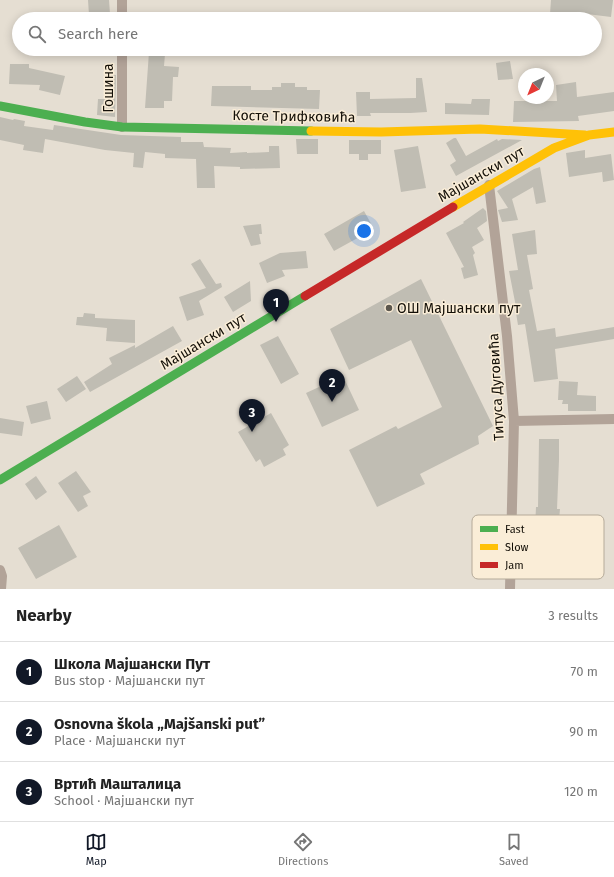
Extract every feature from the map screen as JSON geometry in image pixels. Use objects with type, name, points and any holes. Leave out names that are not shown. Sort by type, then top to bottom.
[{"type":"street","points":[[122,0],[122,12]]},
{"type":"street","name":"Гошина","points":[[122,56],[122,127]]},
{"type":"street","name":"Косте Трифковића","points":[[0,106],[85,122],[122,127],[381,132],[480,129],[589,135]]},
{"type":"street","name":"Мајшански пут","points":[[0,480],[489,185],[554,148],[589,135],[614,132]]},
{"type":"street","name":"Титуса Дуговића","points":[[489,185],[507,336],[514,421],[512,515]]},
{"type":"street","points":[[514,421],[614,419]]},
{"type":"street","points":[[0,570],[2,576],[1,589]]},
{"type":"street","name":"Титуса Дуговића","points":[[510,579],[510,589]]},
{"type":"building","points":[[88,0],[109,0],[110,12],[89,12]]},
{"type":"building","points":[[551,0],[613,0],[611,17],[602,16],[602,12],[550,12]]},
{"type":"building","points":[[149,56],[165,56],[164,66],[179,67],[178,77],[173,77],[172,101],[164,101],[164,108],[145,108]]},
{"type":"building","points":[[510,61],[513,79],[498,80],[496,63]]},
{"type":"building","points":[[10,64],[29,64],[29,68],[65,76],[60,95],[39,90],[40,85],[9,84]]},
{"type":"building","points":[[106,74],[116,75],[115,117],[97,115],[98,99],[105,99]]},
{"type":"building","points":[[416,78],[422,78],[427,112],[370,113],[371,116],[357,116],[356,92],[370,92],[370,99],[416,98]]},
{"type":"building","points":[[576,82],[577,97],[614,92],[614,111],[578,116],[579,121],[513,122],[514,101],[518,101],[518,104],[554,104],[554,101],[557,101],[556,85]]},
{"type":"building","points":[[281,83],[295,83],[295,87],[307,87],[307,90],[320,90],[319,109],[211,106],[212,86],[251,86],[251,90],[272,90],[272,87],[281,87]]},
{"type":"building","points":[[472,99],[490,99],[489,115],[445,114],[445,103],[471,104]]},
{"type":"building","points":[[0,117],[25,121],[24,126],[53,130],[54,125],[121,135],[181,137],[181,142],[203,142],[204,147],[231,148],[230,153],[269,152],[269,146],[279,146],[280,168],[240,169],[240,167],[214,166],[215,188],[197,188],[196,159],[165,158],[165,154],[145,152],[143,168],[133,167],[134,153],[105,150],[45,139],[43,153],[23,150],[24,145],[0,140]]},
{"type":"building","points":[[456,138],[466,156],[497,139],[498,141],[502,139],[522,140],[456,176],[450,165],[456,161],[446,143]]},
{"type":"building","points":[[296,139],[318,139],[318,154],[297,154]]},
{"type":"building","points":[[349,140],[381,140],[381,154],[368,154],[368,160],[359,160],[359,154],[349,154]]},
{"type":"building","points":[[418,146],[426,188],[401,192],[394,150]]},
{"type":"building","points":[[585,150],[585,158],[611,154],[614,180],[603,182],[602,172],[569,177],[566,153]]},
{"type":"building","points":[[540,167],[546,202],[536,204],[533,187],[512,199],[518,220],[502,222],[498,210],[508,208],[497,191]]},
{"type":"building","points":[[483,208],[486,211],[487,221],[477,228],[484,240],[472,247],[475,253],[473,255],[478,275],[464,279],[461,268],[464,267],[446,233],[464,223],[463,222]]},
{"type":"building","points":[[364,211],[374,229],[334,251],[324,234]]},
{"type":"building","points":[[261,224],[262,234],[259,234],[261,244],[251,246],[243,226]]},
{"type":"building","points":[[535,230],[537,254],[527,255],[533,289],[529,290],[537,331],[555,328],[556,337],[614,327],[614,339],[555,349],[558,379],[534,382],[525,324],[518,325],[509,271],[518,270],[512,234]]},
{"type":"building","points":[[306,251],[308,268],[282,270],[285,276],[267,283],[259,263],[280,253]]},
{"type":"building","points":[[200,259],[216,284],[221,283],[222,287],[199,301],[204,315],[187,321],[179,297],[206,288],[191,264]]},
{"type":"building","points":[[421,279],[493,426],[478,436],[479,444],[420,474],[425,484],[377,507],[349,450],[396,426],[398,429],[442,407],[411,340],[349,370],[330,329]]},
{"type":"building","points":[[250,281],[251,301],[233,312],[224,297]]},
{"type":"building","points":[[84,313],[95,314],[95,318],[135,320],[135,343],[106,341],[107,328],[76,325],[77,317],[83,317]]},
{"type":"building","points":[[173,326],[182,341],[90,392],[84,382],[112,364],[109,358],[135,345],[135,348]]},
{"type":"building","points":[[278,336],[299,374],[281,384],[260,345]]},
{"type":"building","points":[[77,376],[86,389],[66,402],[57,389]]},
{"type":"building","points":[[343,376],[359,410],[322,427],[306,393]]},
{"type":"building","points":[[559,381],[578,382],[577,395],[596,396],[596,411],[568,411],[568,404],[562,404],[563,400],[558,400]]},
{"type":"building","points":[[47,401],[51,419],[31,424],[26,406]]},
{"type":"building","points":[[271,413],[289,445],[283,449],[286,455],[264,467],[260,459],[256,462],[238,432]]},
{"type":"building","points":[[0,418],[24,422],[22,436],[0,433]]},
{"type":"building","points":[[539,439],[559,439],[557,509],[560,509],[559,515],[536,515],[536,507],[538,507]]},
{"type":"building","points":[[76,471],[91,492],[83,496],[88,506],[78,512],[58,483]]},
{"type":"building","points":[[36,476],[47,492],[36,500],[25,484]]},
{"type":"building","points":[[59,525],[77,557],[36,579],[18,548]]},
{"type":"traffic: fast","points":[[0,106],[85,122],[122,127],[311,131]]},
{"type":"traffic: fast","points":[[0,480],[305,296]]},
{"type":"traffic: slow","points":[[311,131],[381,132],[480,129],[585,135]]},
{"type":"traffic: slow","points":[[453,207],[554,148],[589,135],[614,132]]},
{"type":"traffic: jam","points":[[305,296],[453,207]]},
{"type":"place","name":"ОШ Мајшански пут","points":[[389,308]]},
{"type":"place","name":"Школа Мајшански Пут","points":[[276,322]]},
{"type":"place","name":"Osnovna škola „Majšanski put”","points":[[332,402]]},
{"type":"place","name":"Вртић Машталица","points":[[252,432]]}]
